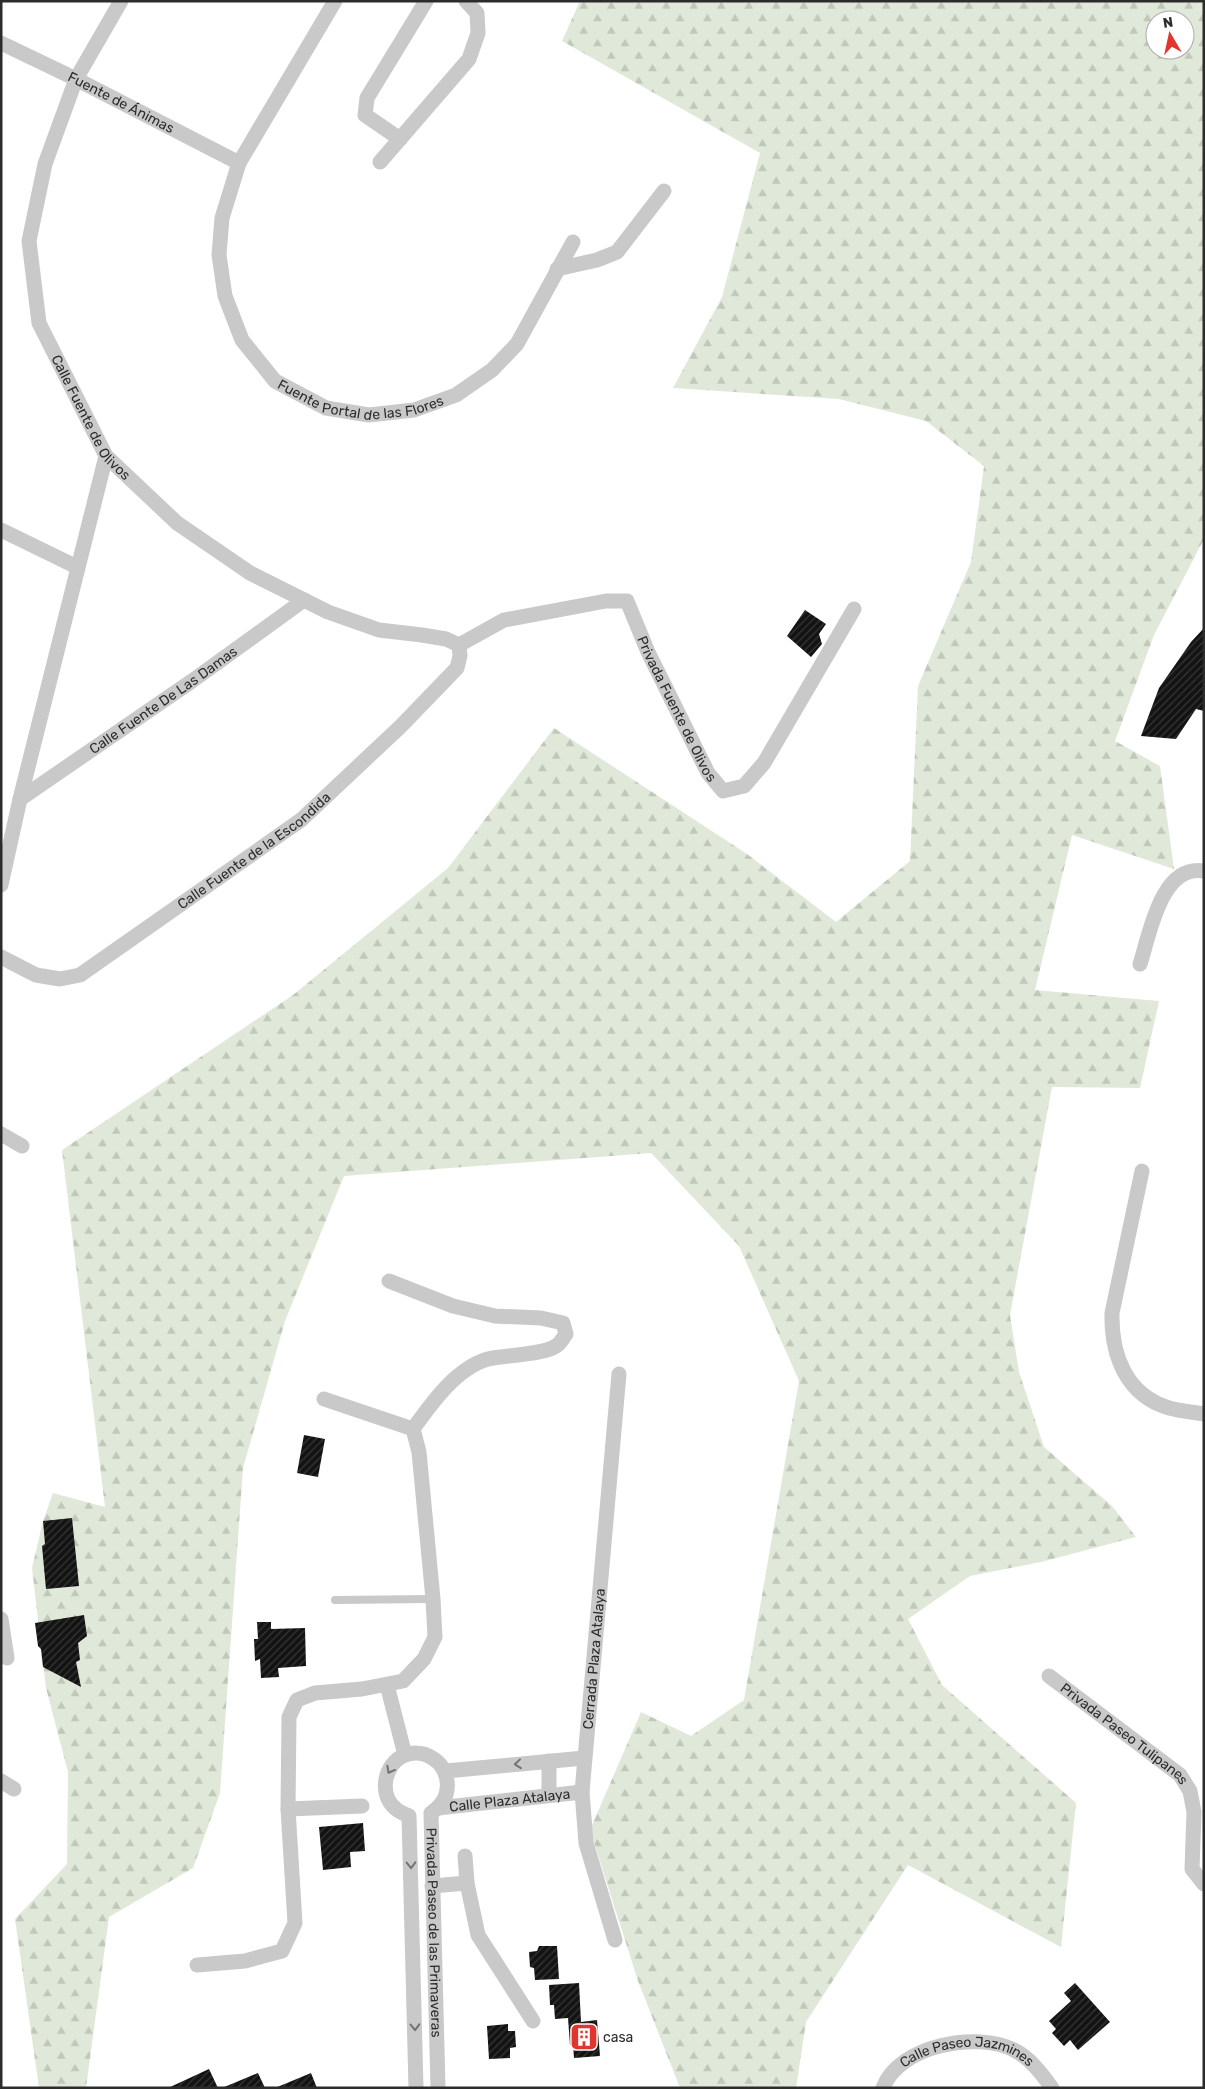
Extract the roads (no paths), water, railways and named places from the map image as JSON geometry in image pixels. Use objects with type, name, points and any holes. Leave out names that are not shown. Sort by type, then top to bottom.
[{"type":"street","name":"Calle Fuente de Olivos","points":[[121,1],[76,79],[45,164],[29,241],[39,323],[106,456],[177,524],[250,573],[328,612],[379,630],[446,639],[459,645]]},
{"type":"street","name":"Fuente Portal de las Flores","points":[[335,1],[239,163],[222,218],[219,255],[225,296],[242,340],[275,381],[326,408],[370,415],[414,410],[456,395],[492,370],[517,344],[573,242]]},
{"type":"street","points":[[400,139],[365,115],[367,98],[426,1]]},
{"type":"street","points":[[380,162],[468,59],[478,33],[477,14],[466,1]]},
{"type":"street","name":"Fuente de Ánimas","points":[[1,43],[76,79],[239,163]]},
{"type":"street","points":[[557,269],[597,260],[617,252],[664,191]]},
{"type":"street","points":[[1,885],[20,799],[106,456]]},
{"type":"street","points":[[1,530],[77,567]]},
{"type":"street","name":"Calle Fuente De Las Damas","points":[[20,799],[192,681],[304,600]]},
{"type":"street","name":"Privada Fuente de Olivos","points":[[459,645],[504,620],[606,601],[627,601],[648,652],[704,764],[723,791],[744,786],[764,763],[854,609]]},
{"type":"street","name":"Calle Fuente de la Escondida","points":[[1,958],[36,975],[60,980],[80,975],[301,820],[401,726],[457,668],[460,656],[459,645]]},
{"type":"street","points":[[1140,964],[1164,893],[1174,880],[1183,873],[1198,870],[1204,871]]},
{"type":"street","points":[[1,1134],[22,1146]]},
{"type":"street","points":[[1142,1171],[1112,1313],[1112,1331],[1117,1352],[1123,1373],[1137,1390],[1153,1402],[1170,1408],[1204,1414]]},
{"type":"street","points":[[389,1281],[453,1306],[496,1316],[541,1318],[563,1323],[566,1334],[556,1346],[486,1360],[458,1376],[435,1399],[413,1430]]},
{"type":"street","name":"Cerrada Plaza Atalaya","points":[[615,1940],[586,1843],[582,1792],[619,1374]]},
{"type":"street","points":[[324,1399],[413,1430]]},
{"type":"street","points":[[196,1965],[245,1961],[282,1951],[295,1923],[288,1809],[289,1717],[297,1700],[315,1693],[362,1689],[403,1681],[424,1659],[434,1637],[433,1599],[419,1452],[413,1430]]},
{"type":"street","points":[[1,1619],[6,1658]]},
{"type":"street","name":"Privada Paseo Tulipanes","points":[[1049,1676],[1180,1774],[1190,1791],[1194,1812],[1192,1869],[1204,1884]]},
{"type":"street","points":[[387,1685],[405,1755],[421,1753],[436,1759],[446,1771],[584,1758]]},
{"type":"street","name":"Privada Paseo de las Primaveras","points":[[405,1755],[392,1764],[385,1779],[386,1795],[395,1809],[410,1816],[416,2088]]},
{"type":"street","points":[[549,1761],[549,1795]]},
{"type":"street","name":"Privada Paseo de las Primaveras","points":[[438,2088],[431,1814],[438,1808],[448,1791],[446,1771]]},
{"type":"street","name":"Calle Plaza Atalaya","points":[[438,1808],[582,1792]]},
{"type":"street","points":[[288,1809],[362,1806]]},
{"type":"street","points":[[465,1856],[467,1883],[478,1935],[533,2021]]},
{"type":"street","points":[[432,1886],[467,1883]]},
{"type":"street","name":"Calle Paseo Jazmines","points":[[883,2088],[886,2080],[907,2059],[934,2048],[968,2040],[991,2041],[1015,2050],[1039,2070],[1052,2088]]},
{"type":"lane","points":[[335,1600],[433,1599]]},
{"type":"place","name":"casa","points":[[584,2037]]}]
